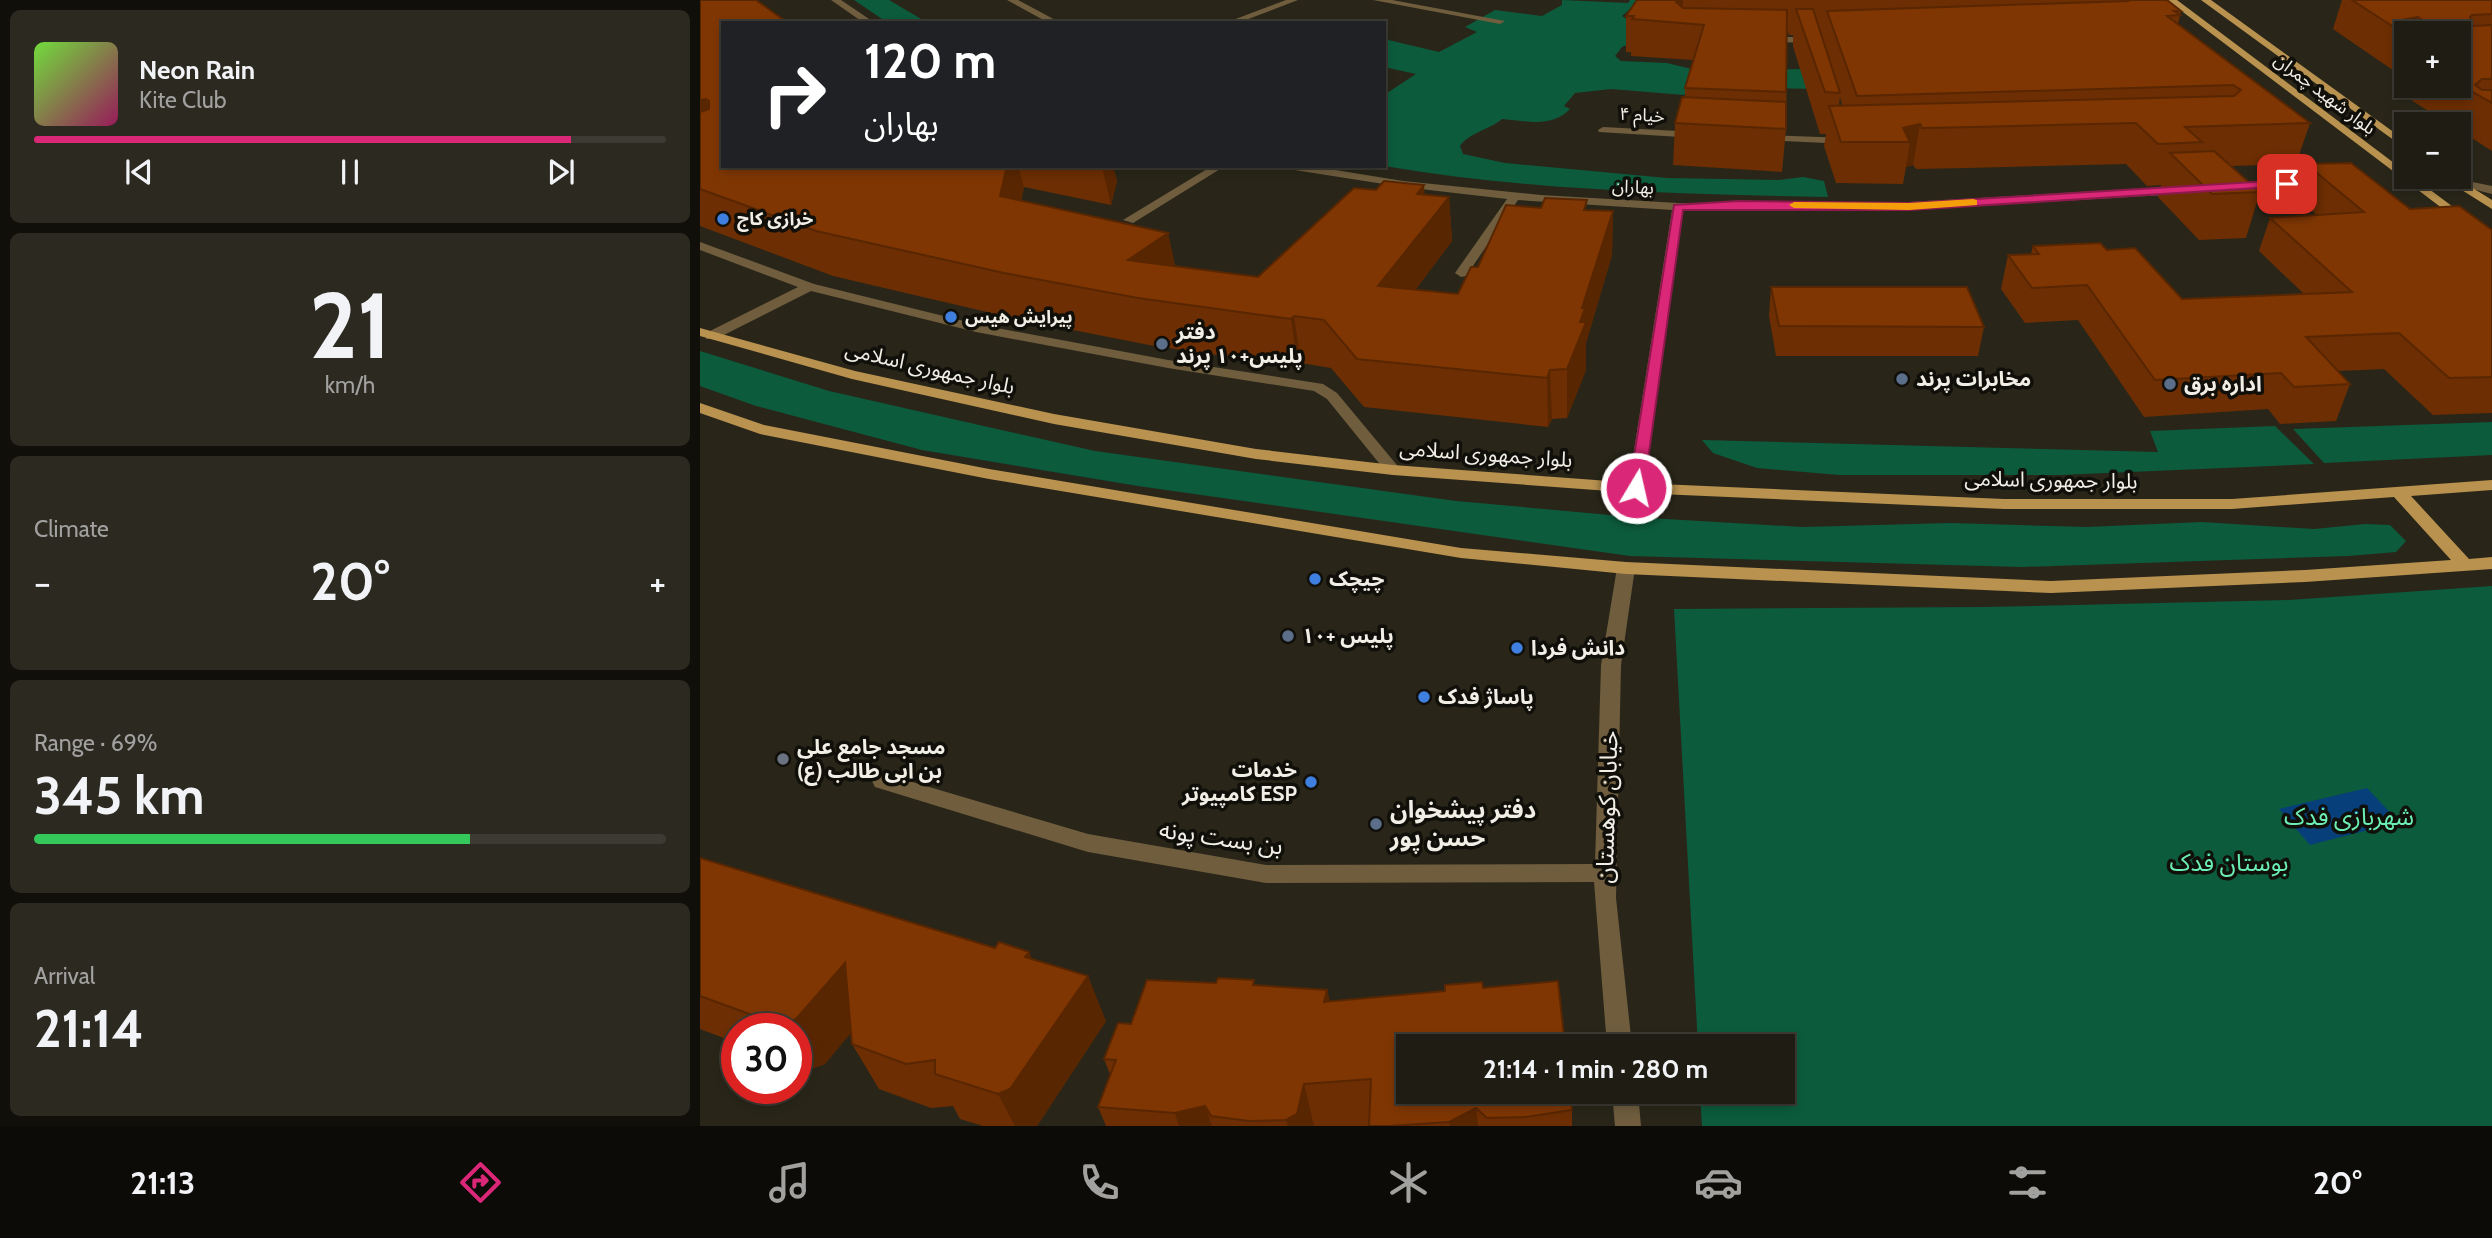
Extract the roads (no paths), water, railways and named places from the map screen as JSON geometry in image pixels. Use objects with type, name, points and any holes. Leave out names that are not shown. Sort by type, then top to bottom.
[{"type":"main road","name":"بلوار شهید چمران","points":[[2171,0],[2492,242]]},
{"type":"main road","name":"بلوار شهید چمران","points":[[2206,0],[2394,137]]},
{"type":"main road","points":[[2466,189],[2492,205]]},
{"type":"main road","name":"بلوار جمهوری اسلامی","points":[[706,334],[852,375],[1054,419],[1256,454],[1393,470],[1636,488],[2004,505],[2232,504],[2492,485]]},
{"type":"main road","points":[[700,408],[760,429],[989,474],[1461,553],[1626,569],[2051,587],[2305,576],[2492,563]]},
{"type":"main road","points":[[2397,491],[2464,564]]},
{"type":"street","points":[[835,0],[868,21]]},
{"type":"street","points":[[1012,0],[1053,21]]},
{"type":"street","points":[[1234,21],[1294,0]]},
{"type":"street","points":[[1377,0],[1500,21]]},
{"type":"street","points":[[1812,36],[1817,53]]},
{"type":"street","points":[[1747,39],[1812,36],[1855,40]]},
{"type":"street","points":[[1842,128],[1846,141]]},
{"type":"street","name":"خیام ۴","points":[[1603,130],[1714,136]]},
{"type":"street","points":[[1754,138],[1860,140]]},
{"type":"street","points":[[1129,220],[1217,168]]},
{"type":"street","name":"بهاران","points":[[1301,168],[1403,184],[1515,196],[1678,207],[1909,206],[2188,190]]},
{"type":"street","points":[[2216,188],[2314,182]]},
{"type":"street","points":[[2471,184],[2492,190]]},
{"type":"street","points":[[1461,273],[1515,196]]},
{"type":"street","points":[[1636,488],[1678,207]]},
{"type":"street","points":[[700,246],[810,288],[976,327],[1168,364],[1318,387],[1332,397],[1393,470]]},
{"type":"street","points":[[706,334],[810,288]]},
{"type":"street","name":"خیابان کوهستان","points":[[1619,1034],[1605,898],[1611,665],[1626,569]]},
{"type":"street","name":"بن بست پونه","points":[[882,781],[1088,843],[1266,874],[1606,873]]},
{"type":"street","points":[[1626,1104],[1628,1126]]},
{"type":"water","points":[[2367,788],[2399,822],[2310,845],[2279,809]]},
{"type":"place","name":"خرازی کاج","points":[[723,219]]},
{"type":"place","name":"پیرایش هیس","points":[[951,317]]},
{"type":"place","name":"دفتر پلیس+۱۰ پرند","points":[[1162,344]]},
{"type":"place","name":"مخابرات پرند","points":[[1902,379]]},
{"type":"place","name":"اداره برق","points":[[2170,384]]},
{"type":"place","name":"چیچک","points":[[1315,579]]},
{"type":"place","name":"پلیس +۱۰","points":[[1288,636]]},
{"type":"place","name":"دانش فردا","points":[[1517,648]]},
{"type":"place","name":"پاساژ فدک","points":[[1424,697]]},
{"type":"place","name":"مسجد جامع علی بن ابی طالب (ع)","points":[[783,759]]},
{"type":"place","name":"خدمات کامپیوتر ESP","points":[[1311,782]]},
{"type":"place","name":"دفتر پیشخوان حسن پور","points":[[1376,824]]},
{"type":"park label","name":"شهربازی فدک","points":[[2349,817]]},
{"type":"park label","name":"بوستان فدک","points":[[2229,863]]}]
